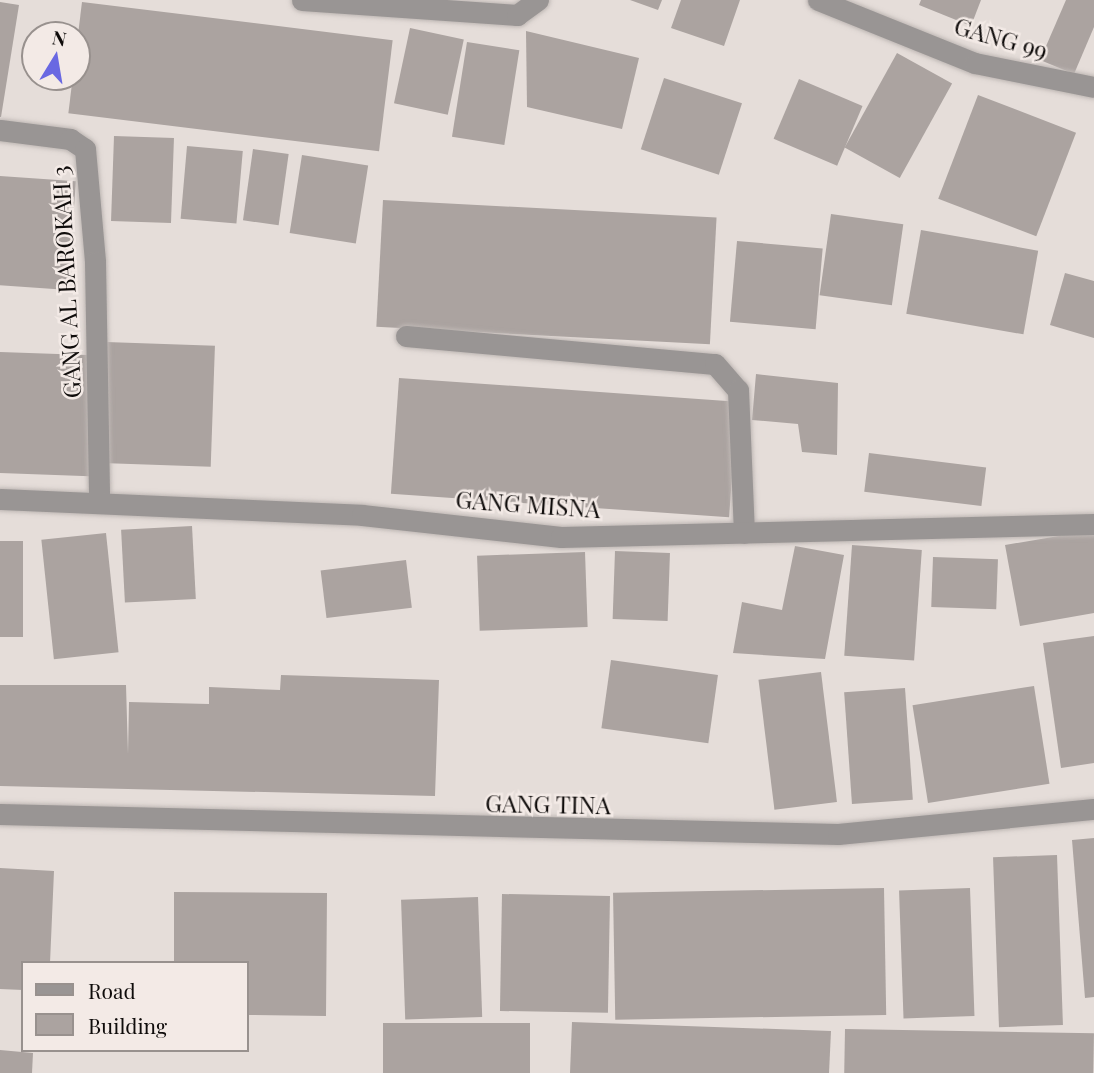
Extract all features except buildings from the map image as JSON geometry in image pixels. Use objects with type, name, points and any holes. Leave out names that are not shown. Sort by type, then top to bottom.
[{"type":"street","points":[[302,0],[517,15],[538,0]]},
{"type":"street","name":"GANG 99","points":[[818,0],[975,63],[1094,87]]},
{"type":"street","name":"GANG AL BAROKAH 3","points":[[0,130],[70,138],[85,149],[95,262],[99,502]]},
{"type":"street","points":[[406,336],[715,364],[738,390],[744,533]]},
{"type":"street","name":"GANG MISNA","points":[[0,499],[362,515],[561,537],[1094,524]]},
{"type":"street","name":"GANG TINA","points":[[0,814],[838,834],[1094,809]]}]
